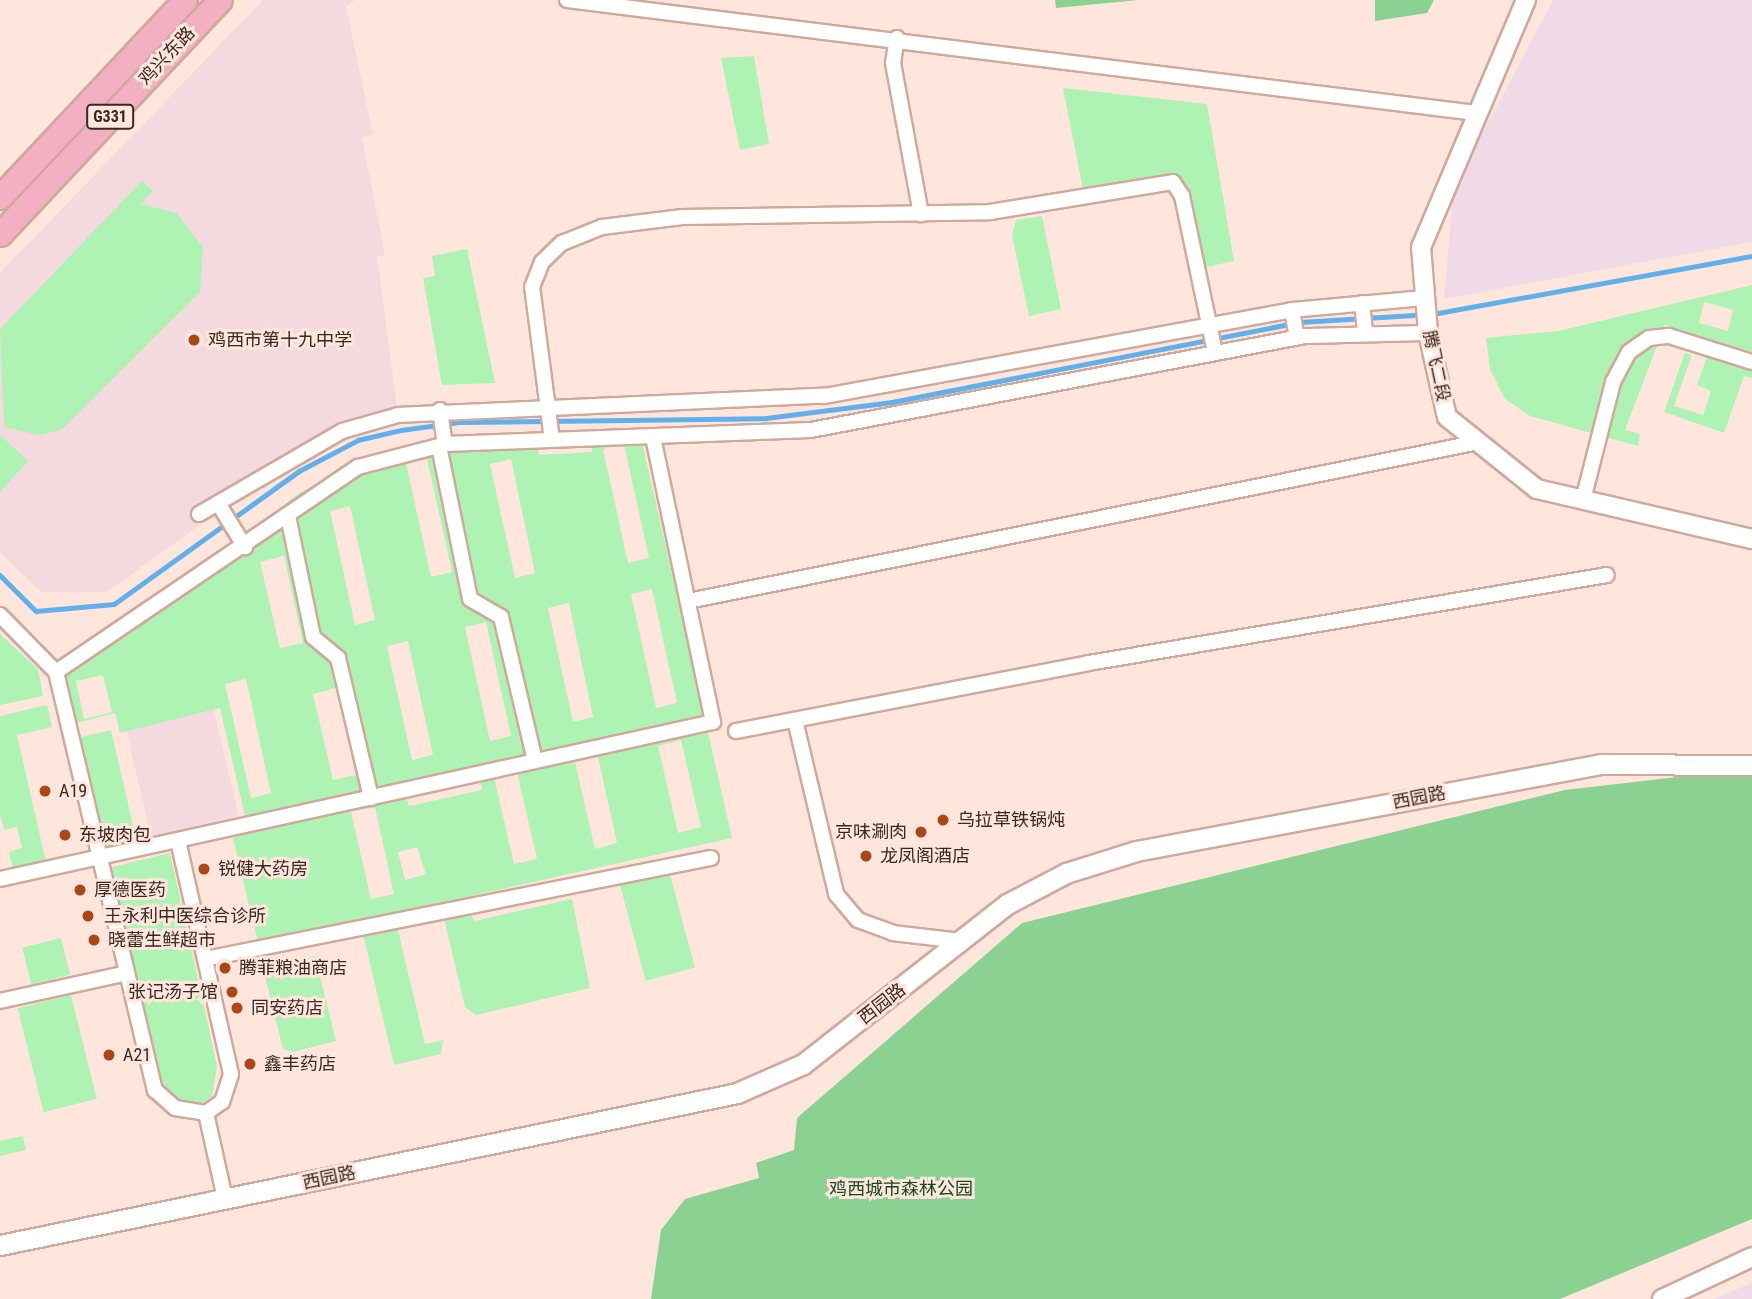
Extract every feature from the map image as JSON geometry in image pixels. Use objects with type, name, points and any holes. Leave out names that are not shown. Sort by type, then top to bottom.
[{"type":"highway","name":"鸡兴东路","points":[[0,197],[185,0]]},
{"type":"highway","name":"鸡兴东路","points":[[0,234],[220,0]]},
{"type":"main road","name":"西园路","points":[[0,1245],[737,1093],[803,1064],[1007,904],[1066,873],[1136,852],[1601,764],[1752,765]]},
{"type":"street","points":[[567,0],[897,38],[1476,113]]},
{"type":"street","name":"腾飞二段","points":[[1525,0],[1420,247],[1428,333],[1447,417],[1537,489],[1752,539]]},
{"type":"street","points":[[897,38],[893,63],[921,214]]},
{"type":"street","points":[[552,440],[532,287],[542,262],[562,243],[602,227],[682,217],[990,212],[1173,182],[1182,196],[1215,354]]},
{"type":"street","points":[[199,514],[342,431],[440,410],[824,396],[1292,310],[1425,298]]},
{"type":"street","points":[[1362,303],[1365,334]]},
{"type":"street","points":[[1292,310],[1297,338]]},
{"type":"street","points":[[56,672],[244,547],[358,467],[442,445],[811,430],[1297,338],[1428,333]]},
{"type":"street","points":[[1584,500],[1613,382],[1629,352],[1649,338],[1669,336],[1752,362]]},
{"type":"street","points":[[440,410],[442,445],[470,599],[501,617],[535,761]]},
{"type":"street","points":[[0,879],[713,722],[653,437]]},
{"type":"street","points":[[688,601],[1479,442]]},
{"type":"street","points":[[218,503],[244,547]]},
{"type":"street","points":[[288,516],[313,636],[338,658],[371,798]]},
{"type":"street","points":[[736,731],[1607,575]]},
{"type":"street","points":[[0,615],[56,672],[155,1090],[175,1108],[206,1113],[222,1102],[231,1074],[178,841]]},
{"type":"street","points":[[795,720],[836,894],[858,920],[881,929],[961,941]]},
{"type":"street","points":[[205,958],[711,858]]},
{"type":"street","points":[[0,1001],[127,973]]},
{"type":"street","points":[[206,1113],[225,1199]]},
{"type":"street","points":[[1662,1299],[1752,1256]]},
{"type":"shaded area","name":"鸡西市第十九中学","points":[[263,0],[355,0],[346,7],[373,134],[362,138],[385,255],[377,257],[397,406],[341,423],[107,592],[41,592],[0,552],[0,273]]},
{"type":"shaded area","points":[[1553,0],[1752,0],[1752,242],[1444,299],[1454,187]]},
{"type":"shaded area","points":[[214,710],[239,816],[151,836],[126,730]]},
{"type":"shaded area","points":[[1752,1283],[1752,1299],[1713,1299]]},
{"type":"green space","points":[[1055,0],[1139,0],[1056,8]]},
{"type":"green space","points":[[1375,0],[1434,0],[1427,13],[1375,21]]},
{"type":"green space","points":[[754,56],[769,144],[740,150],[721,58]]},
{"type":"green space","points":[[1063,88],[1207,104],[1234,261],[1206,267],[1189,190],[1178,175],[1083,189]]},
{"type":"green space","points":[[142,181],[153,191],[141,204],[176,213],[203,247],[200,292],[61,430],[40,435],[4,427],[0,329]]},
{"type":"green space","points":[[1042,216],[1061,309],[1029,316],[1012,235],[1016,220]]},
{"type":"green space","points":[[467,249],[495,383],[442,385],[423,278],[435,276],[432,256]]},
{"type":"green space","points":[[1752,285],[1752,352],[1665,325],[1625,430],[1640,434],[1638,446],[1530,416],[1505,399],[1490,369],[1486,338],[1558,331]],"holes":[[[1704,302],[1733,310],[1728,331],[1699,323]]]},
{"type":"green space","points":[[1685,353],[1692,355],[1674,406],[1703,415],[1711,391],[1697,385],[1707,357],[1752,371],[1752,378],[1744,376],[1724,433],[1664,412]]},
{"type":"green space","points":[[0,435],[28,461],[0,492]]},
{"type":"green space","points":[[642,442],[732,838],[258,943],[233,838],[249,833],[220,708],[120,733],[115,713],[73,724],[60,674],[301,492],[332,477],[447,449],[538,445],[539,455],[592,452],[592,443]],"holes":[[[624,444],[649,558],[628,563],[603,449]],[[427,459],[452,572],[431,577],[406,463]],[[511,459],[535,573],[515,578],[490,464]],[[350,506],[375,620],[355,625],[330,511]],[[284,556],[303,643],[280,648],[260,562]],[[652,589],[677,703],[656,708],[631,594]],[[569,603],[593,717],[573,722],[548,608]],[[486,622],[511,736],[490,741],[465,627]],[[408,641],[433,755],[412,760],[387,646]],[[103,675],[112,712],[84,719],[76,681]],[[246,679],[271,793],[251,798],[225,684]],[[336,688],[356,775],[333,780],[313,694]],[[681,740],[701,827],[678,833],[658,746]],[[598,757],[617,843],[595,849],[575,762]],[[517,772],[537,859],[514,864],[494,777]],[[479,774],[482,790],[409,806],[404,791]],[[375,807],[394,894],[371,899],[351,812]],[[417,847],[426,874],[405,880],[398,852]]]},
{"type":"green space","points":[[0,634],[38,669],[43,696],[0,705]]},
{"type":"green space","points":[[47,705],[52,727],[17,735],[46,862],[13,870],[9,852],[22,848],[17,827],[4,830],[0,814],[0,716]]},
{"type":"green space","points":[[111,730],[137,842],[106,849],[80,737]]},
{"type":"green space","name":"鸡西城市森林公园","points":[[1721,772],[1752,776],[1752,1219],[1560,1299],[651,1299],[661,1230],[685,1199],[759,1178],[756,1163],[794,1150],[797,1118],[1022,923],[1565,790]]},
{"type":"green space","points":[[170,853],[217,1066],[212,1096],[199,1105],[180,1102],[158,1078],[112,867]]},
{"type":"green space","points":[[668,867],[695,967],[646,981],[619,880]]},
{"type":"green space","points":[[572,899],[590,988],[476,1015],[465,1007],[444,918],[470,911],[474,921]]},
{"type":"green space","points":[[397,926],[425,1044],[443,1040],[441,1054],[394,1065],[363,934]]},
{"type":"green space","points":[[61,938],[70,975],[31,985],[22,948]]},
{"type":"green space","points":[[315,956],[336,1041],[293,1052],[283,1049],[261,960],[273,957],[276,966]]},
{"type":"green space","points":[[71,995],[97,1099],[44,1112],[18,1008]]},
{"type":"green space","points":[[23,1136],[26,1150],[0,1156],[0,1141]]},
{"type":"waterway","points":[[1438,313],[1752,256]]},
{"type":"waterway","points":[[0,575],[36,611],[114,604],[299,471],[358,440],[401,430],[460,422],[766,418],[892,402],[1300,322],[1414,315]]},
{"type":"place","name":"鸡西市第十九中学","points":[[194,340]]},
{"type":"place","name":"A19","points":[[45,791]]},
{"type":"place","name":"乌拉草铁锅炖","points":[[943,820]]},
{"type":"place","name":"京味涮肉","points":[[921,832]]},
{"type":"place","name":"东坡肉包","points":[[65,835]]},
{"type":"place","name":"龙凤阁酒店","points":[[866,856]]},
{"type":"place","name":"锐健大药房","points":[[204,869]]},
{"type":"place","name":"厚德医药","points":[[80,890]]},
{"type":"place","name":"王永利中医综合诊所","points":[[88,916]]},
{"type":"place","name":"晓蕾生鲜超市","points":[[94,940]]},
{"type":"place","name":"腾菲粮油商店","points":[[225,968]]},
{"type":"place","name":"张记汤子馆","points":[[232,992]]},
{"type":"place","name":"同安药店","points":[[237,1008]]},
{"type":"place","name":"A21","points":[[109,1055]]},
{"type":"place","name":"鑫丰药店","points":[[250,1064]]}]
